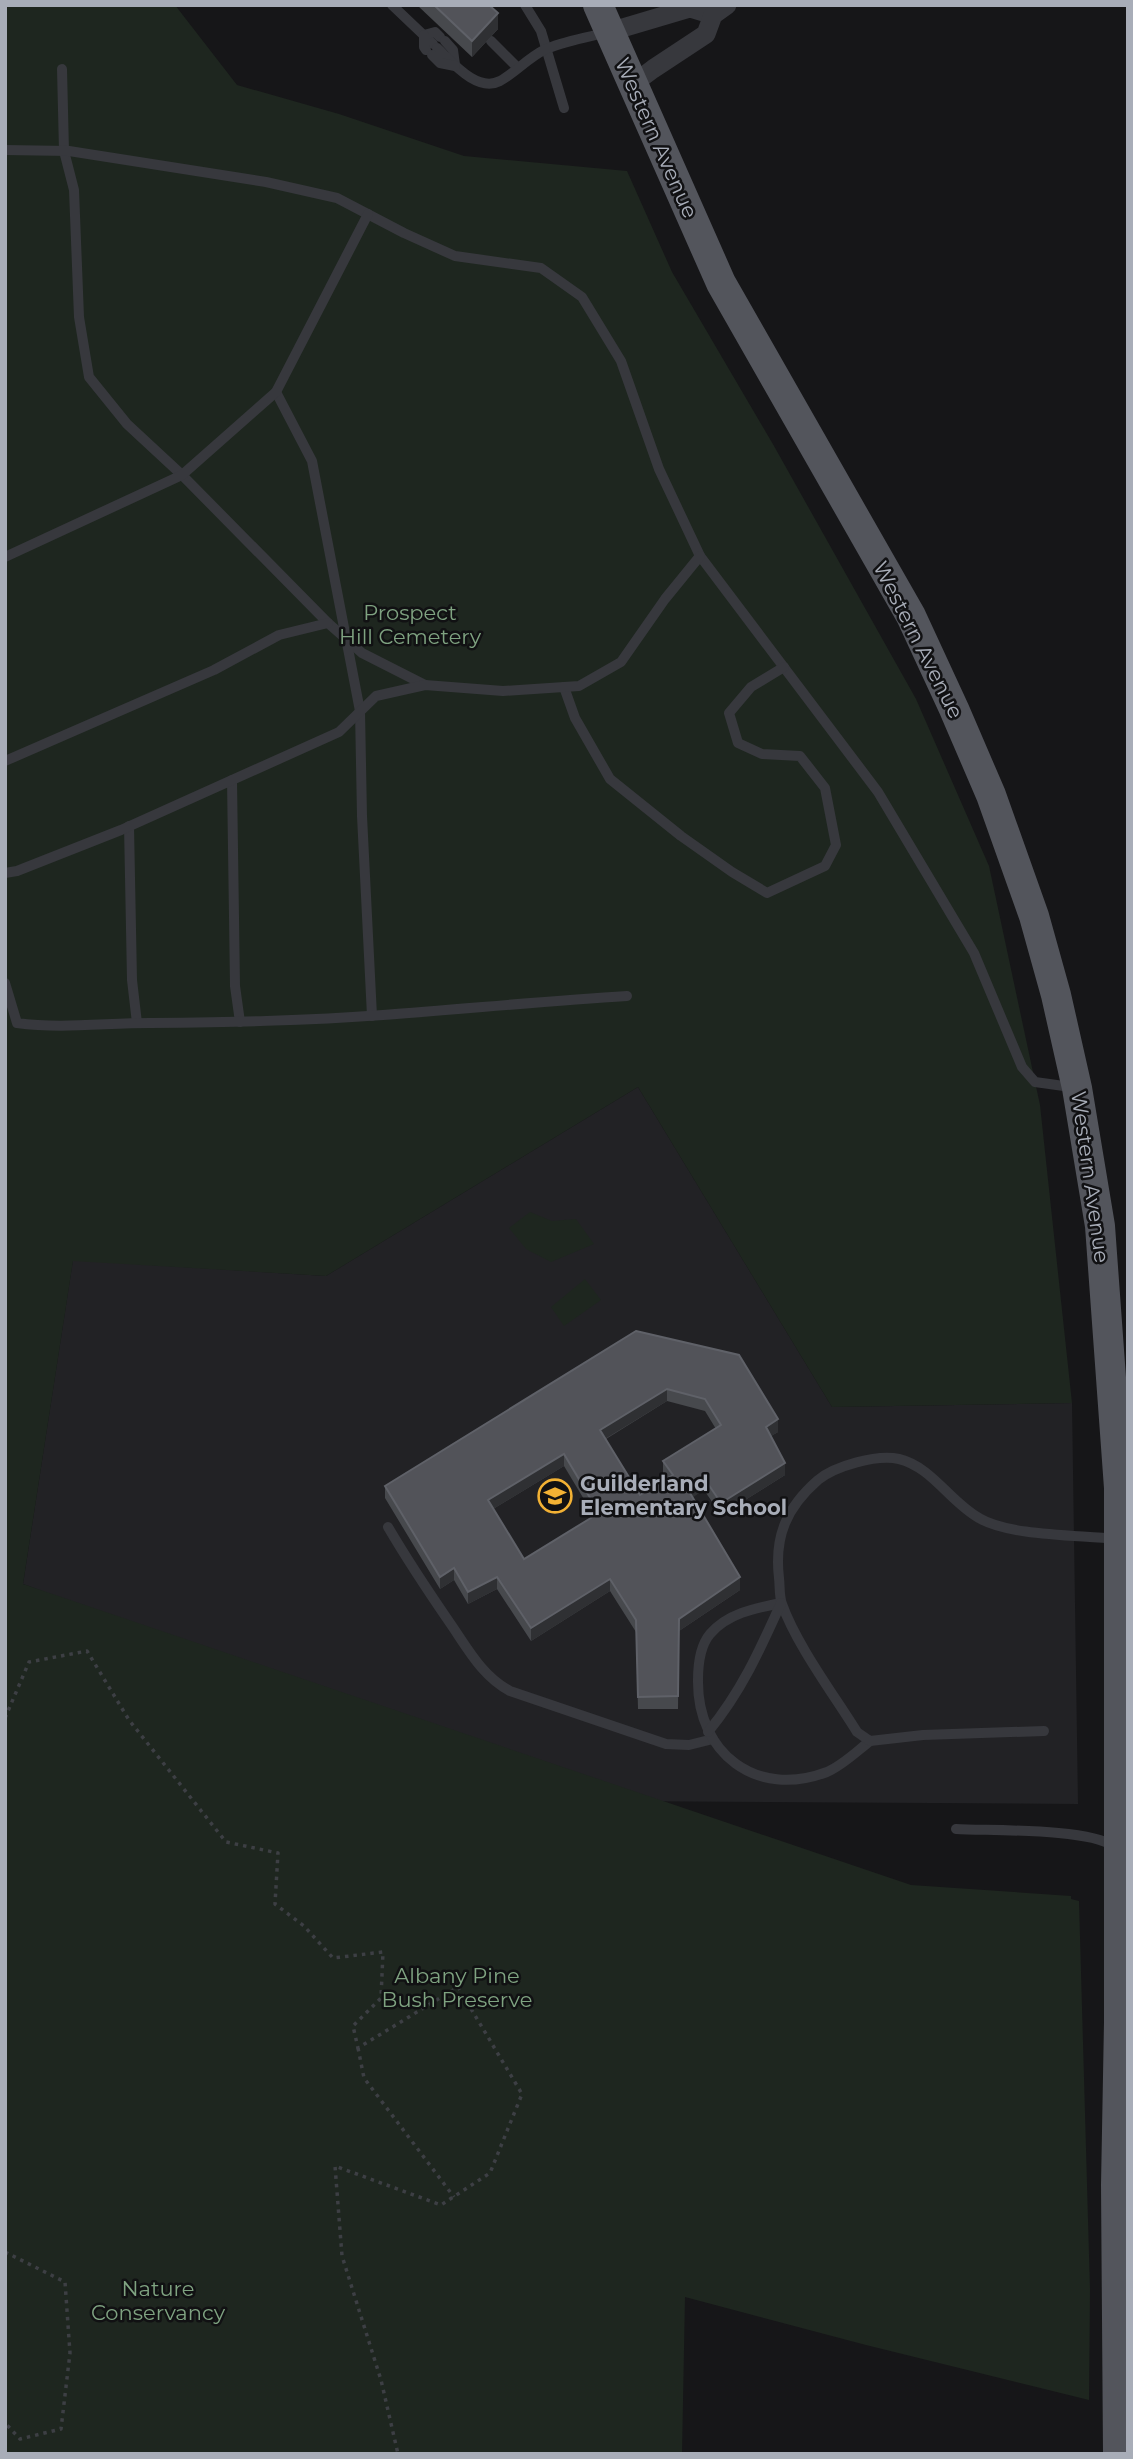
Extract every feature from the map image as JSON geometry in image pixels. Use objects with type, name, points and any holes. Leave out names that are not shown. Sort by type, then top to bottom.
[{"type":"main road","name":"Western Avenue","points":[[603,18],[721,283],[911,616],[954,709],[991,795],[1034,916],[1077,1088],[1101,1226],[1123,1539],[1119,1850],[1122,2185],[1118,2454]]},
{"type":"street","points":[[603,18],[690,8],[720,10],[706,34],[633,85]]},
{"type":"lane","points":[[392,5],[424,35],[424,47],[436,46],[453,50],[456,66]]},
{"type":"lane","points":[[525,5],[541,31],[564,108]]},
{"type":"lane","points":[[424,35],[435,32],[440,63],[456,66],[478,82],[489,84],[500,81],[517,66],[603,18]]},
{"type":"lane","points":[[491,41],[517,66]]},
{"type":"lane","points":[[62,69],[64,152],[74,190],[79,317],[89,377],[127,425],[182,475],[328,623],[362,653],[425,685]]},
{"type":"lane","points":[[5,150],[64,152],[265,182],[337,198],[455,256],[541,268],[582,297],[621,361],[659,469],[700,556],[878,792],[974,953],[1022,1067],[1035,1082],[1077,1088]]},
{"type":"lane","points":[[5,557],[182,475],[276,393],[368,214]]},
{"type":"lane","points":[[276,393],[312,461],[360,711],[362,816],[372,1016]]},
{"type":"lane","points":[[5,873],[17,871],[129,826],[339,732],[376,696],[425,685],[503,691],[579,686],[621,662],[665,599],[700,556]]},
{"type":"lane","points":[[5,761],[214,670],[279,635],[328,623]]},
{"type":"lane","points":[[564,687],[575,718],[610,779],[681,836],[767,893],[825,866],[835,845],[825,788],[800,756],[762,754],[738,743],[729,713],[751,687],[784,667]]},
{"type":"lane","points":[[232,779],[235,986],[240,1022]]},
{"type":"lane","points":[[129,826],[132,980],[137,1023]]},
{"type":"lane","points":[[5,983],[17,1023],[45,1027],[372,1016],[627,996]]},
{"type":"lane","points":[[870,1741],[857,1732],[800,1640],[781,1603],[778,1541],[792,1508],[803,1492],[825,1475],[856,1461],[897,1458],[923,1469],[955,1501],[980,1519],[1014,1529],[1123,1539]]},
{"type":"lane","points":[[388,1527],[425,1589],[494,1682],[510,1691],[666,1744],[689,1745],[710,1736],[752,1667],[781,1603]]},
{"type":"lane","points":[[781,1603],[735,1614],[709,1635],[699,1659],[700,1709],[710,1736],[722,1751],[746,1769],[769,1780],[801,1779],[828,1771],[847,1761],[870,1741],[923,1735],[1044,1731]]},
{"type":"lane","points":[[956,1829],[1096,1837],[1119,1850]]},
{"type":"path","points":[[5,1718],[29,1662],[87,1651],[129,1720],[226,1842],[278,1853],[275,1904],[304,1926],[333,1958],[383,1952],[381,1998],[353,2026],[364,2078],[454,2197]]},
{"type":"path","points":[[358,2048],[458,1987],[522,2095],[490,2173],[441,2205],[335,2165],[342,2256],[381,2379],[398,2454]]},
{"type":"path","points":[[5,2252],[65,2282],[70,2353],[61,2429],[20,2440],[5,2423]]},
{"type":"shaded area","name":"Guilderland Elementary School","points":[[638,1087],[832,1407],[1072,1403],[1078,1804],[615,1801],[23,1584],[73,1260],[326,1276]]},
{"type":"green space","points":[[5,5],[175,5],[237,85],[339,114],[464,156],[627,171],[672,272],[774,446],[916,699],[989,866],[1040,1105],[1072,1403],[832,1407],[638,1087],[326,1276],[73,1261],[23,1584],[911,1885],[1071,1896],[1071,1899],[1079,1901],[1090,2290],[1089,2400],[685,2297],[682,2454],[5,2454]]},
{"type":"green space","points":[[530,1212],[552,1221],[576,1219],[594,1244],[551,1262],[526,1249],[509,1228]]},
{"type":"green space","points":[[585,1279],[601,1300],[564,1326],[551,1307]]},
{"type":"building","points":[[434,5],[489,5],[498,13],[472,41]]},
{"type":"building","name":"Guilderland Elementary School","points":[[636,1331],[739,1355],[778,1419],[766,1427],[785,1463],[721,1503],[704,1478],[687,1488],[740,1577],[679,1619],[678,1696],[638,1697],[636,1620],[610,1579],[531,1628],[497,1577],[468,1592],[454,1568],[440,1577],[385,1486]],"holes":[[[667,1389],[705,1399],[721,1425],[663,1461],[673,1475],[640,1495],[600,1430]],[[564,1454],[599,1513],[524,1559],[488,1500]]]},
{"type":"place","name":"Guilderland Elementary School","points":[[555,1496]]},
{"type":"park label","name":"Prospect Hill Cemetery","points":[[410,625]]},
{"type":"park label","name":"Albany Pine Bush Preserve","points":[[457,1988]]},
{"type":"park label","name":"Nature Conservancy","points":[[158,2301]]}]
